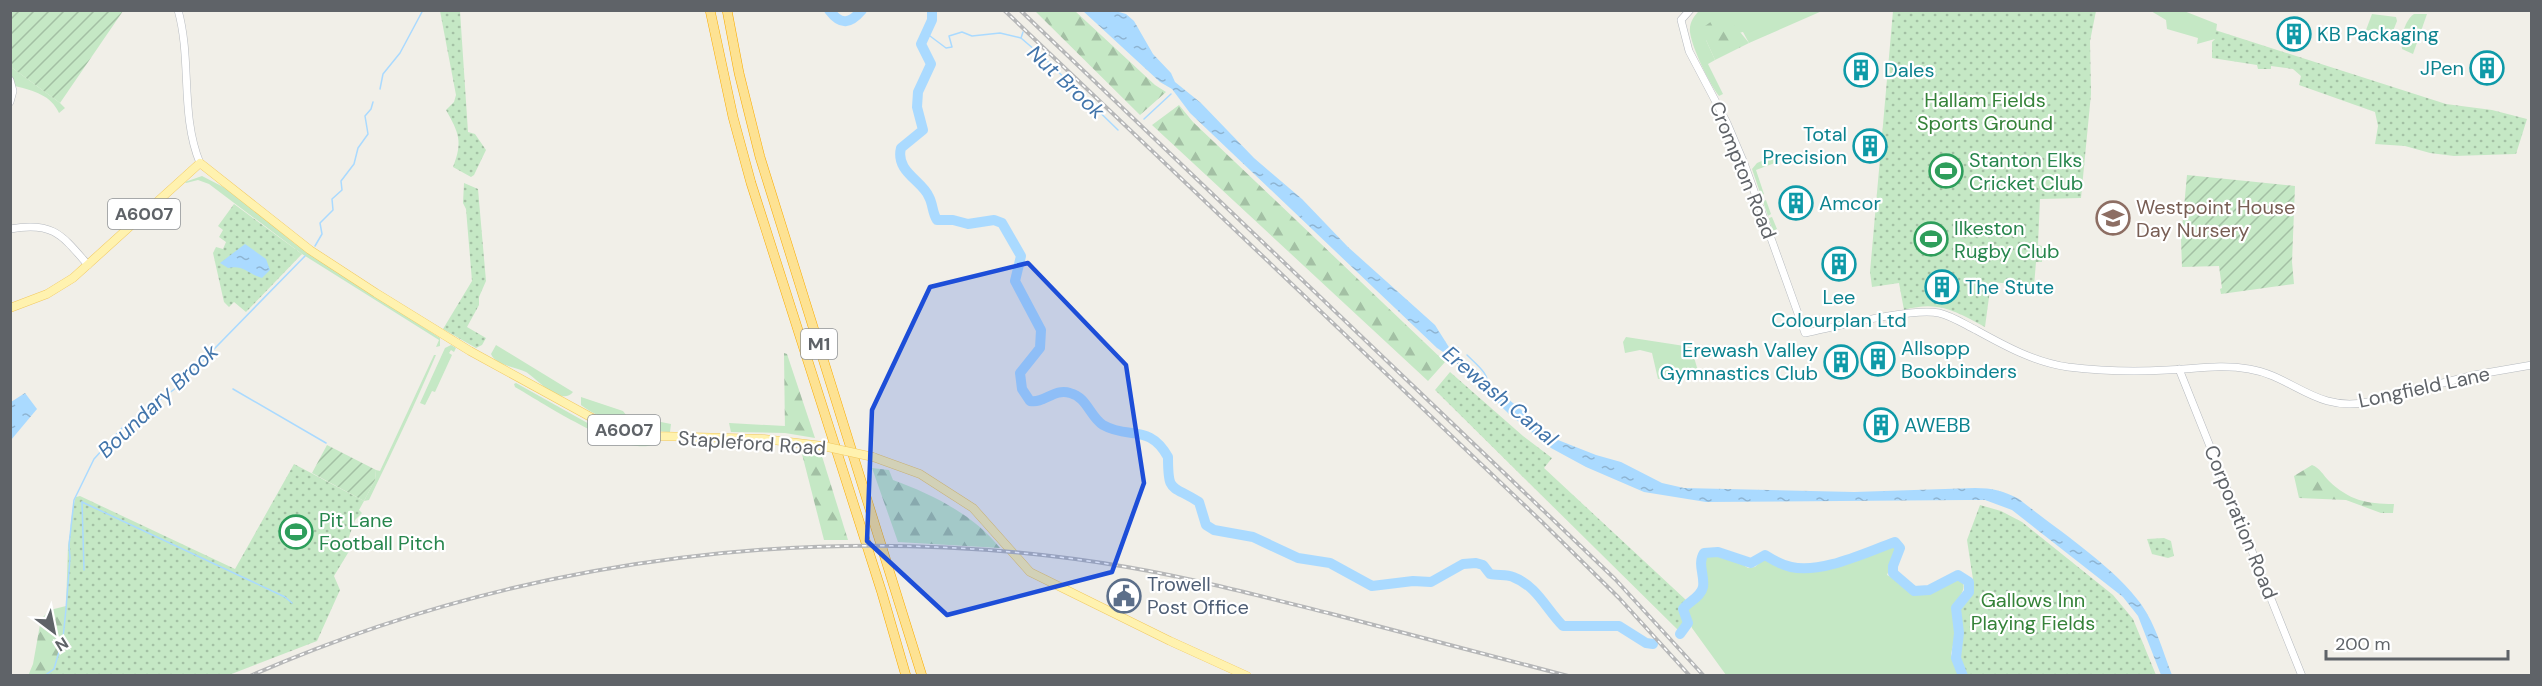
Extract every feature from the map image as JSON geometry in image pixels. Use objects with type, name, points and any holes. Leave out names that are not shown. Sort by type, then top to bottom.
[{"type":"highway","name":"M1","points":[[710,10],[730,108],[751,183],[906,675]]},
{"type":"highway","name":"M1","points":[[727,10],[739,73],[760,157],[922,675]]},
{"type":"main road","name":"Stapleford Road","points":[[200,163],[310,250],[451,340],[596,420],[628,431],[657,436],[764,439],[823,446],[873,457],[920,474],[973,508],[1030,572],[1185,648],[1247,675]]},
{"type":"main road","name":"A6007","points":[[10,308],[62,286],[200,163]]},
{"type":"street","points":[[178,10],[191,131],[200,163]]},
{"type":"street","name":"Crompton Road","points":[[1689,11],[1681,20],[1686,43],[1730,129],[1805,333]]},
{"type":"street","points":[[10,80],[13,92],[10,102]]},
{"type":"street","points":[[10,229],[28,226],[49,229],[67,241],[88,265]]},
{"type":"street","name":"Longfield Lane","points":[[1805,333],[1900,315],[1932,312],[1956,320],[2022,354],[2055,365],[2111,371],[2224,365],[2252,369],[2317,399],[2351,404],[2368,402],[2484,373],[2532,365]]},
{"type":"street","name":"Corporation Road","points":[[2179,369],[2302,675]]},
{"type":"highlighted area","points":[[1028,263],[1126,365],[1144,483],[1112,572],[947,615],[867,541],[872,410],[930,287]]},
{"type":"green space","points":[[11,10],[123,11],[60,103],[11,67]]},
{"type":"green space","points":[[440,11],[460,11],[468,132],[475,134],[486,150],[471,177],[453,167],[459,144],[454,125],[446,110],[454,102],[456,95]]},
{"type":"green space","points":[[1035,11],[1075,11],[1155,85],[1166,92],[1140,115]]},
{"type":"green space","points":[[1699,11],[1822,11],[1749,43],[1743,32],[1706,40],[1715,60],[1708,64],[1723,94],[1719,96],[1691,39],[1690,26]]},
{"type":"green space","name":"Hallam Fields Sports Ground","points":[[1893,11],[2096,11],[2090,41],[2091,94],[2081,198],[2040,199],[2038,245],[2042,246],[2042,262],[2036,262],[2034,286],[1991,282],[1985,327],[1955,312],[1937,307],[1916,307],[1904,310],[1899,283],[1872,287],[1870,272]]},
{"type":"green space","points":[[2151,11],[2184,11],[2217,24],[2215,39],[2197,44],[2198,38],[2167,29],[2166,20]]},
{"type":"green space","points":[[2372,14],[2396,17],[2397,21],[2391,36],[2366,30]]},
{"type":"green space","points":[[2414,14],[2427,14],[2413,54],[2402,49],[2402,45],[2406,25]]},
{"type":"green space","points":[[1719,16],[1727,16],[1749,43],[1715,60],[1706,40],[1705,26]]},
{"type":"green space","points":[[2215,30],[2446,104],[2492,110],[2527,119],[2516,154],[2454,156],[2430,153],[2405,146],[2375,144],[2378,126],[2375,112],[2299,85],[2301,76],[2293,69],[2271,66],[2271,69],[2258,69],[2257,65],[2212,58]]},
{"type":"green space","points":[[11,67],[65,108],[59,113],[47,98],[15,86]]},
{"type":"green space","points":[[1179,105],[1193,122],[1445,362],[1428,381],[1152,125]]},
{"type":"green space","points":[[1782,152],[1785,159],[1756,170],[1764,194],[1761,195],[1763,201],[1766,200],[1771,214],[1768,216],[1772,217],[1777,229],[1773,231],[1752,169],[1757,163]]},
{"type":"green space","points":[[2187,175],[2295,186],[2292,262],[2294,284],[2221,294],[2219,266],[2182,267],[2181,239]]},
{"type":"green space","points":[[202,176],[231,191],[294,243],[440,338],[440,346],[436,347],[439,340],[302,254],[209,184],[198,180],[185,182]]},
{"type":"green space","points":[[464,183],[478,189],[486,281],[479,297],[479,305],[467,327],[486,338],[482,345],[476,348],[443,329],[472,281],[466,209],[463,203]]},
{"type":"green space","points":[[234,204],[302,254],[246,312],[234,302],[229,307],[224,302],[213,253],[216,247],[223,249],[226,242],[219,237],[223,230],[218,226]]},
{"type":"green space","points":[[1626,337],[1691,347],[1698,371],[1658,379],[1652,353],[1640,350],[1625,353],[1623,342]]},
{"type":"green space","points":[[451,345],[456,348],[454,352],[451,350],[449,353],[452,355],[435,392],[432,391],[425,405],[420,403],[445,348]]},
{"type":"green space","points":[[496,345],[573,392],[568,396],[555,394],[526,372],[497,361],[491,354]]},
{"type":"green space","points":[[784,353],[787,354],[815,438],[785,433]]},
{"type":"green space","points":[[434,355],[436,355],[412,410],[369,500],[364,501],[375,480],[376,470],[380,471]]},
{"type":"green space","points":[[1450,372],[1523,436],[1552,458],[1544,468],[1686,600],[1681,610],[1684,627],[1679,631],[1435,390]]},
{"type":"green space","points":[[516,383],[600,430],[627,440],[652,445],[638,446],[621,442],[582,426],[515,387]]},
{"type":"green space","points":[[581,397],[623,411],[626,415],[671,424],[670,432],[636,428],[612,421],[581,405]]},
{"type":"green space","points":[[729,423],[785,426],[785,433],[731,432]]},
{"type":"green space","points":[[327,445],[376,470],[375,480],[364,501],[312,473]]},
{"type":"green space","points":[[801,450],[821,453],[848,540],[824,540]]},
{"type":"green space","points":[[294,464],[364,501],[359,510],[362,513],[355,520],[346,545],[351,548],[334,576],[340,590],[317,641],[229,675],[44,676],[54,664],[61,645],[65,621],[72,515],[76,497],[80,496],[235,569]]},
{"type":"green space","points":[[2312,465],[2351,497],[2366,502],[2394,504],[2393,513],[2381,513],[2346,500],[2299,498],[2294,476]]},
{"type":"green space","points":[[872,468],[889,470],[893,480],[951,507],[978,525],[1000,548],[898,542]]},
{"type":"green space","points":[[76,497],[90,675],[28,676],[33,664],[41,619],[50,610],[66,606],[68,546]]},
{"type":"green space","name":"Gallows Inn Playing Fields","points":[[1980,505],[2001,511],[2022,522],[2113,595],[2133,619],[2156,675],[1966,675],[1958,654],[1961,629],[1959,607],[1974,586],[1967,540]]},
{"type":"green space","points":[[2164,538],[2171,541],[2174,556],[2168,558],[2152,554],[2147,539]]},
{"type":"green space","points":[[1895,545],[1897,549],[1887,575],[1901,582],[1915,594],[1932,592],[1957,577],[1961,577],[1964,586],[1953,606],[1956,632],[1951,654],[1958,675],[1726,675],[1692,628],[1686,609],[1705,593],[1702,560],[1706,554],[1734,559],[1748,568],[1755,567],[1764,559],[1786,570],[1804,572],[1852,561]]},
{"type":"water","name":"Erewash Canal","points":[[1083,11],[1115,11],[1126,14],[1134,21],[1153,54],[1171,73],[1175,82],[1201,103],[1254,158],[1302,199],[1348,247],[1435,325],[1452,352],[1483,383],[1502,394],[1558,440],[1621,462],[1662,483],[1684,488],[1854,492],[1975,488],[1992,489],[2008,494],[2019,499],[2084,548],[2130,590],[2151,621],[2172,675],[2161,675],[2138,616],[2123,597],[2012,510],[1985,500],[1706,502],[1644,492],[1586,467],[1551,448],[1508,413],[1449,356],[1437,348],[1190,113],[1172,89],[1160,82]]},
{"type":"water","points":[[245,244],[266,259],[270,270],[262,278],[238,267],[228,268],[220,263]]},
{"type":"water","points":[[25,393],[37,409],[11,440],[11,402]]},
{"type":"waterway","name":"Boundary Brook","points":[[380,89],[383,74],[400,53],[423,10]]},
{"type":"waterway","points":[[829,10],[842,21],[853,18],[862,10]]},
{"type":"waterway","points":[[932,10],[932,20],[921,44],[931,64],[918,92],[917,107],[923,130],[901,148],[902,164],[910,176],[926,191],[937,220],[953,220],[968,224],[994,220],[1002,223],[1021,256],[1015,281],[1041,330],[1040,348],[1020,373],[1022,389],[1030,401],[1059,393],[1070,393],[1076,395],[1103,425],[1121,432],[1146,436],[1153,440],[1161,446],[1168,457],[1170,483],[1177,490],[1199,502],[1206,525],[1214,530],[1253,537],[1298,558],[1330,563],[1372,586],[1413,581],[1431,582],[1463,564],[1476,563],[1483,565],[1490,574],[1510,576],[1529,586],[1563,626],[1619,626],[1646,643],[1653,644]]},
{"type":"waterway","name":"Nut Brook","points":[[926,33],[946,48],[952,47],[949,36],[962,32],[972,36],[1000,33],[1021,38],[1118,130]]},
{"type":"waterway","name":"Nut Brook","points":[[1021,38],[1023,32]]},
{"type":"waterway","name":"Nut Brook","points":[[1144,119],[1171,94]]},
{"type":"waterway","name":"Boundary Brook","points":[[315,246],[322,234],[320,223],[333,210],[332,199],[342,190],[341,181],[354,164],[358,148],[368,134],[365,116],[373,102]]},
{"type":"waterway","name":"Boundary Brook","points":[[44,676],[54,669],[63,638],[74,500],[94,459],[123,427],[176,388],[305,256]]},
{"type":"waterway","name":"Erewash Canal","points":[[1450,348],[1458,348]]},
{"type":"waterway","name":"Erewash Canal","points":[[1467,355],[1485,374],[1488,388]]},
{"type":"waterway","points":[[233,389],[326,443]]},
{"type":"waterway","points":[[82,502],[285,597],[292,603]]},
{"type":"waterway","points":[[82,502],[84,570]]},
{"type":"waterway","points":[[1680,634],[1688,623],[1683,609],[1700,594],[1703,587],[1701,561],[1704,553],[1718,552],[1751,563],[1765,555],[1784,565],[1803,568],[1830,565],[1895,542],[1900,548],[1893,566],[1893,573],[1914,591],[1929,590],[1958,575],[1969,582],[1969,592],[1956,608],[1959,633],[1956,658],[1963,676]]},
{"type":"railway","points":[[1004,10],[1542,522],[1619,598],[1690,676]]},
{"type":"railway","points":[[1020,10],[1615,579],[1704,676]]},
{"type":"railway","points":[[250,676],[354,635],[461,601],[570,576],[681,558],[793,548],[904,546],[1016,552],[1153,572],[1281,601],[1568,676]]},
{"type":"place","name":"KB Packaging","points":[[2294,34]]},
{"type":"place","name":"JPen","points":[[2487,68]]},
{"type":"place","name":"Dales","points":[[1861,70]]},
{"type":"place","name":"Total Precision","points":[[1870,146]]},
{"type":"place","name":"Stanton Elks Cricket Club","points":[[1946,171]]},
{"type":"place","name":"Amcor","points":[[1796,203]]},
{"type":"place","name":"Westpoint House Day Nursery","points":[[2113,218]]},
{"type":"place","name":"Ilkeston Rugby Club","points":[[1931,239]]},
{"type":"place","name":"Lee Colourplan Ltd","points":[[1839,264]]},
{"type":"place","name":"The Stute","points":[[1942,287]]},
{"type":"place","name":"Allsopp Bookbinders","points":[[1878,359]]},
{"type":"place","name":"Erewash Valley Gymnastics Club","points":[[1841,362]]},
{"type":"place","name":"AWEBB","points":[[1881,425]]},
{"type":"place","name":"Pit Lane Football Pitch","points":[[296,532]]},
{"type":"place","name":"Trowell Post Office","points":[[1124,596]]}]
